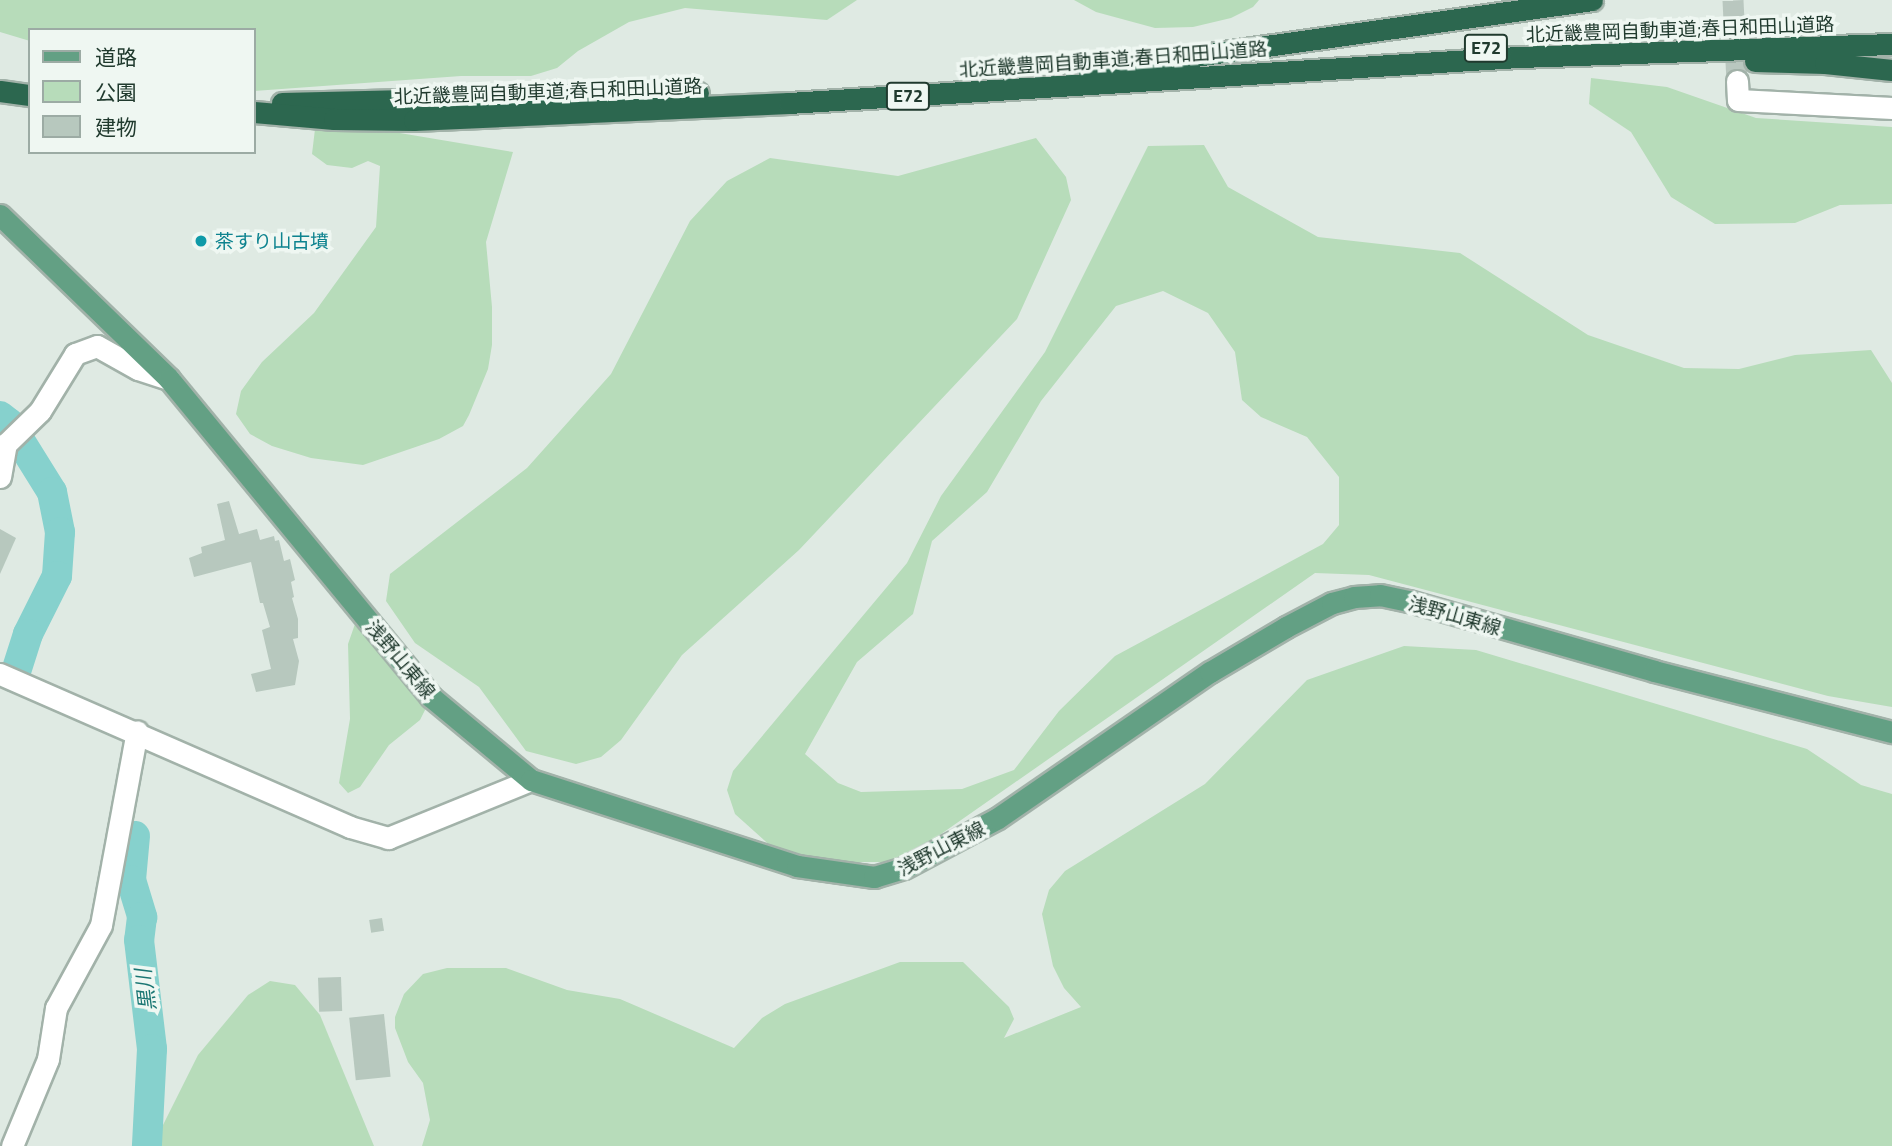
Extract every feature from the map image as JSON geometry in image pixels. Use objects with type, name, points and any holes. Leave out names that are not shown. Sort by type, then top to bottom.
[{"type":"highway","points":[[1080,72],[1592,0]]},
{"type":"highway","name":"北近畿豊岡自動車道;春日和田山道路","points":[[256,104],[776,91],[1520,46],[1892,33]]},
{"type":"highway","name":"北近畿豊岡自動車道;春日和田山道路","points":[[256,113],[334,119],[428,120],[789,103],[1563,55],[1892,44]]},
{"type":"highway","points":[[1563,55],[1825,63],[1892,70]]},
{"type":"highway","points":[[0,91],[28,95]]},
{"type":"main road","name":"浅野山東線","points":[[0,215],[169,379],[431,697],[531,780],[797,866],[846,876],[887,875],[998,818],[1210,672],[1286,627],[1332,603],[1380,595],[1654,671],[1892,732]]},
{"type":"street","points":[[1737,81],[1738,100],[1892,108]]},
{"type":"street","points":[[0,477],[6,444],[40,411],[75,354],[97,346],[138,369],[169,379]]},
{"type":"street","points":[[0,674],[137,731],[350,827],[388,838],[531,780]]},
{"type":"street","points":[[12,1146],[48,1059],[56,1008],[101,925],[137,731]]},
{"type":"green space","points":[[0,0],[857,0],[827,20],[685,8],[629,22],[578,51],[557,68],[531,76],[461,76],[256,91],[256,28],[28,28],[28,40],[0,32]]},
{"type":"green space","points":[[1074,0],[1259,0],[1253,7],[1231,18],[1193,27],[1155,28],[1096,12]]},
{"type":"green space","points":[[1591,78],[1667,87],[1756,118],[1892,127],[1892,204],[1840,205],[1795,223],[1715,224],[1671,197],[1631,132],[1589,104]]},
{"type":"green space","points":[[352,125],[513,152],[486,242],[492,307],[492,345],[488,369],[469,415],[463,426],[439,439],[363,465],[311,458],[272,446],[250,434],[236,414],[241,391],[262,362],[314,313],[376,227],[380,166],[368,161],[352,168],[327,165],[312,154],[315,129]]},
{"type":"green space","points":[[1036,138],[1066,177],[1071,200],[1017,319],[799,550],[682,655],[621,740],[601,757],[576,764],[526,751],[479,687],[415,643],[386,601],[390,574],[527,468],[611,374],[690,221],[727,181],[770,158],[898,176]]},
{"type":"green space","points":[[1204,145],[1228,187],[1318,237],[1460,253],[1588,335],[1684,368],[1739,369],[1795,355],[1871,350],[1892,383],[1892,707],[1828,696],[1369,575],[1315,573],[901,862],[798,862],[775,850],[735,814],[727,790],[733,771],[907,563],[941,496],[1045,352],[1148,146]],"holes":[[[1163,291],[1208,313],[1235,352],[1242,400],[1261,417],[1307,437],[1339,477],[1339,525],[1323,544],[1115,656],[1059,711],[1014,770],[962,789],[861,792],[838,783],[805,754],[857,662],[913,614],[932,541],[987,492],[1041,401],[1116,306]]]},
{"type":"green space","points":[[355,624],[426,708],[420,720],[389,745],[360,787],[348,793],[339,783],[350,719],[348,644]]},
{"type":"green space","points":[[1404,646],[1476,650],[1807,749],[1861,785],[1892,794],[1892,1146],[422,1146],[430,1120],[423,1083],[408,1062],[395,1028],[395,1017],[404,994],[423,974],[447,968],[506,968],[567,990],[620,999],[734,1048],[762,1018],[785,1004],[900,962],[963,962],[1009,1007],[1014,1019],[1004,1038],[1081,1007],[1064,988],[1053,966],[1042,914],[1049,890],[1065,871],[1205,784],[1307,680]]},
{"type":"green space","points":[[270,981],[295,985],[320,1015],[374,1146],[156,1146],[159,1133],[198,1055],[248,995]]},
{"type":"building","points":[[229,501],[239,534],[257,529],[260,540],[274,536],[275,541],[279,540],[284,561],[290,559],[295,580],[291,582],[292,598],[298,619],[298,638],[293,639],[299,661],[295,685],[256,692],[251,674],[271,669],[262,630],[270,627],[263,603],[260,603],[251,562],[194,577],[189,558],[202,553],[201,547],[225,540],[217,504]]},
{"type":"building","points":[[0,529],[16,538],[0,574]]},
{"type":"building","points":[[382,918],[384,931],[371,933],[369,920]]},
{"type":"building","points":[[341,977],[342,1011],[319,1012],[318,978]]},
{"type":"building","points":[[384,1014],[391,1077],[356,1080],[349,1018]]},
{"type":"waterway","name":"黒川","points":[[0,416],[9,423],[52,492],[60,532],[57,576],[28,634],[14,678]]},
{"type":"waterway","name":"黒川","points":[[135,836],[131,880],[142,917],[139,940],[152,1049],[147,1146]]},
{"type":"tunnel","points":[[1733,0],[1737,81]]},
{"type":"place","name":"茶すり山古墳","points":[[201,241]]}]
